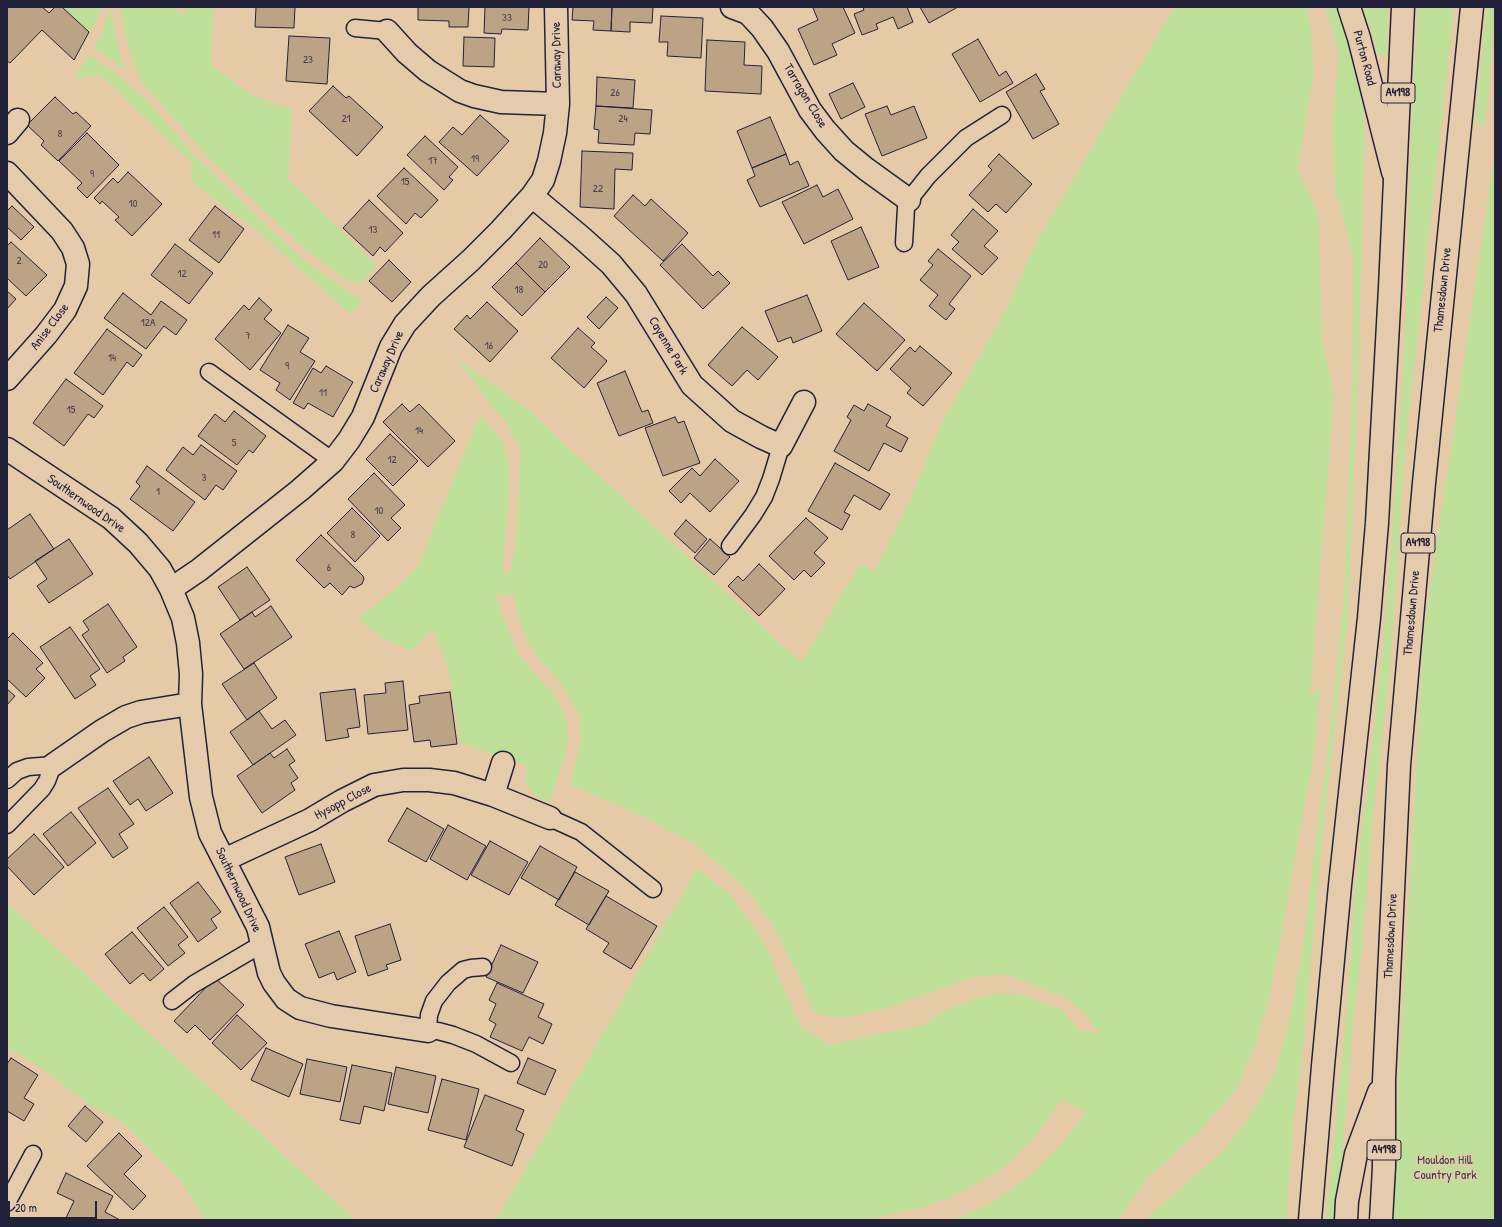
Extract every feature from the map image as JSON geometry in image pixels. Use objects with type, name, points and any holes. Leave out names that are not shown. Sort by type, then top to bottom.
[{"type":"street","name":"Caraway Drive","points":[[172,589],[199,570],[300,490],[333,461],[349,440],[363,417],[391,347],[405,324],[431,296],[471,260],[532,196],[543,180],[555,133],[558,104],[556,7]]},
{"type":"street","name":"Purton Road","points":[[1349,7],[1365,61],[1395,179]]},
{"type":"street","name":"A4198","points":[[1310,1220],[1325,1042],[1369,618],[1377,523],[1403,7]]},
{"type":"street","name":"Thamesdown Drive","points":[[1381,1220],[1384,1167],[1384,1080],[1400,757],[1424,483],[1472,7]]},
{"type":"street","name":"Tarragon Close","points":[[745,9],[762,28],[778,51],[810,110],[825,130],[844,151],[909,200]]},
{"type":"street","name":"Caraway Drive","points":[[387,31],[407,53],[428,71],[460,91],[474,96],[501,102],[558,104]]},
{"type":"street","name":"Anise Close","points":[[7,173],[62,231],[73,248],[78,264],[76,286],[66,310],[7,379]]},
{"type":"street","name":"Cayenne Park","points":[[532,196],[611,264],[636,294],[692,385],[732,421],[781,446]]},
{"type":"street","points":[[781,446],[804,402]]},
{"type":"street","name":"Southernwood Drive","points":[[7,449],[111,518],[138,543],[160,568],[172,589],[183,618],[188,643],[191,674],[190,704],[201,797],[210,833],[258,927],[269,973],[274,983],[293,1004],[330,1016],[428,1031]]},
{"type":"street","points":[[53,765],[102,731],[126,717],[141,712],[190,704]]},
{"type":"street","points":[[493,795],[503,763]]},
{"type":"street","name":"Hysopp Close","points":[[224,860],[310,820],[342,801],[374,785],[403,780],[429,780],[454,783],[493,795],[550,818]]},
{"type":"street","points":[[1346,1220],[1347,1200],[1356,1154],[1384,1080]]},
{"type":"lane","points":[[355,28],[387,31]]},
{"type":"lane","points":[[904,243],[906,208],[909,200],[928,176],[960,143],[1002,115]]},
{"type":"lane","points":[[209,372],[333,461]]},
{"type":"lane","points":[[730,546],[753,515],[764,497],[781,446]]},
{"type":"lane","points":[[7,780],[18,771],[28,767],[53,765],[48,781],[42,789],[7,825]]},
{"type":"lane","name":"Hysopp Close","points":[[550,818],[581,832],[653,889]]},
{"type":"lane","points":[[172,1001],[194,984],[262,944]]},
{"type":"lane","points":[[483,967],[463,970],[448,983],[434,1001],[429,1015],[428,1031],[453,1034],[512,1063]]},
{"type":"lane","points":[[7,1203],[33,1154]]},
{"type":"green space","points":[[62,7],[102,7],[95,24],[89,32]]},
{"type":"green space","points":[[120,7],[173,7],[181,15],[189,7],[214,7],[211,66],[254,96],[292,109],[288,179],[377,266],[360,283],[345,279],[299,244],[206,155],[142,83],[137,74],[124,31]]},
{"type":"green space","points":[[1174,7],[1306,7],[1310,21],[1314,72],[1298,169],[1318,214],[1322,338],[1334,395],[1310,696],[1320,685],[1315,748],[1272,986],[1259,1035],[1238,1087],[1200,1131],[1149,1176],[1118,1220],[951,1220],[987,1205],[1027,1178],[1059,1147],[1086,1113],[1062,1099],[1034,1138],[1005,1167],[955,1195],[921,1208],[862,1220],[496,1220],[697,868],[730,894],[757,931],[767,949],[800,1026],[829,1045],[926,1024],[937,1014],[973,999],[1000,993],[1025,995],[1062,1010],[1078,1029],[1100,1034],[1084,1014],[1065,997],[1005,974],[974,977],[887,1008],[862,1014],[842,1017],[826,1016],[813,1011],[797,972],[771,923],[749,892],[698,846],[643,816],[570,785],[581,739],[579,716],[561,684],[537,656],[523,632],[514,595],[495,594],[516,650],[534,673],[552,692],[562,708],[567,723],[568,739],[565,755],[549,803],[537,797],[525,781],[527,766],[460,743],[448,666],[432,629],[411,651],[381,637],[358,619],[393,590],[418,566],[480,414],[498,434],[503,442],[508,461],[509,497],[502,574],[512,569],[517,532],[520,449],[506,421],[490,405],[477,384],[456,359],[501,389],[526,408],[801,662],[860,564],[875,571],[911,497],[940,426],[1011,300],[1033,247]]},
{"type":"green space","points":[[1325,7],[1339,7],[1352,47],[1363,105],[1365,133],[1358,378],[1348,614],[1323,830],[1304,1038],[1293,1126],[1286,1220],[1144,1220],[1225,1149],[1255,1107],[1274,1074],[1286,1034],[1301,960],[1330,729],[1344,596],[1353,365],[1353,259],[1343,215],[1335,191],[1332,126],[1338,51]]},
{"type":"green space","points":[[1363,7],[1388,7],[1387,55],[1377,55],[1373,36]]},
{"type":"green space","points":[[1418,7],[1454,7],[1406,441],[1390,669],[1373,817],[1362,948],[1353,1026],[1337,1220],[1326,1220],[1346,1018],[1355,889],[1382,656],[1391,547],[1405,334],[1412,111]]},
{"type":"green space","points":[[1487,7],[1495,7],[1485,125],[1475,124]]},
{"type":"green space","points":[[111,8],[118,46],[126,72],[117,63],[94,49]]},
{"type":"green space","points":[[89,55],[114,72],[147,100],[194,155],[294,252],[310,265],[363,301],[350,314],[255,228],[191,181],[192,163],[101,75],[73,79]]},
{"type":"green space","name":"Mouldon Hill Country Park","points":[[1495,151],[1495,1220],[1392,1220],[1424,628]]},
{"type":"green space","points":[[7,903],[356,1220],[207,1220],[177,1177],[124,1123],[90,1105],[37,1065],[7,1047]]},
{"type":"building","points":[[7,7],[42,7],[49,13],[55,7],[62,7],[89,32],[74,60],[42,30],[10,63],[7,61]]},
{"type":"building","points":[[256,7],[295,7],[294,28],[255,27]]},
{"type":"building","points":[[418,7],[469,7],[468,27],[449,27],[449,21],[418,20]]},
{"type":"building","points":[[485,7],[529,7],[528,30],[502,29],[501,34],[484,33]]},
{"type":"building","points":[[573,7],[612,7],[611,31],[593,30],[594,21],[572,20]]},
{"type":"building","points":[[612,7],[653,7],[652,23],[630,22],[630,32],[611,31]]},
{"type":"building","points":[[843,7],[855,33],[832,44],[837,55],[814,65],[798,29],[818,20],[813,8]]},
{"type":"building","points":[[863,7],[907,7],[913,22],[898,29],[893,17],[876,24],[878,29],[862,35],[854,14],[864,10]]},
{"type":"building","points":[[920,7],[958,7],[929,23]]},
{"type":"building","points":[[661,16],[703,18],[701,58],[667,56],[668,42],[659,42]]},
{"type":"building","points":[[289,36],[330,38],[327,84],[286,81]]},
{"type":"building","points":[[464,37],[495,38],[494,67],[463,66]]},
{"type":"building","points":[[978,39],[999,76],[1006,71],[1013,83],[980,102],[952,54]]},
{"type":"building","points":[[707,40],[745,42],[744,65],[762,66],[761,94],[705,91]]},
{"type":"building","points":[[1036,74],[1045,89],[1040,91],[1059,124],[1033,139],[1006,92]]},
{"type":"building","points":[[597,77],[635,80],[633,108],[596,106]]},
{"type":"building","points":[[853,83],[865,107],[841,119],[829,94]]},
{"type":"building","points":[[333,86],[346,98],[349,96],[383,127],[357,156],[309,111]]},
{"type":"building","points":[[55,97],[73,114],[76,112],[91,126],[58,161],[41,145],[44,141],[27,125]]},
{"type":"building","points":[[596,106],[652,110],[650,134],[635,133],[634,145],[598,143],[599,130],[594,129]]},
{"type":"building","points":[[887,106],[891,115],[914,106],[927,138],[882,156],[865,114]]},
{"type":"building","points":[[480,115],[509,141],[477,176],[439,142],[453,127],[462,135]]},
{"type":"building","points":[[770,117],[786,154],[752,168],[737,131]]},
{"type":"building","points":[[87,133],[119,165],[87,198],[77,188],[82,183],[59,161]]},
{"type":"building","points":[[425,136],[458,167],[449,177],[453,180],[444,190],[407,155]]},
{"type":"building","points":[[582,151],[633,153],[632,170],[615,169],[614,209],[580,207]]},
{"type":"building","points":[[786,154],[790,165],[798,161],[809,186],[760,207],[747,180],[755,176],[752,168]]},
{"type":"building","points":[[999,154],[1032,184],[1006,213],[996,204],[988,212],[969,195],[992,170],[988,166]]},
{"type":"building","points":[[404,168],[438,200],[421,218],[415,213],[406,224],[377,196]]},
{"type":"building","points":[[128,172],[162,204],[132,236],[115,220],[119,217],[102,201],[100,204],[94,198],[113,178],[118,183]]},
{"type":"building","points":[[817,185],[823,197],[838,189],[853,219],[804,244],[782,202]]},
{"type":"building","points":[[633,195],[645,206],[651,199],[688,233],[663,261],[614,216]]},
{"type":"building","points":[[369,200],[403,233],[385,252],[380,247],[373,256],[343,228]]},
{"type":"building","points":[[12,206],[34,227],[21,240],[7,227],[7,211]]},
{"type":"building","points":[[215,206],[244,229],[219,263],[189,240]]},
{"type":"building","points":[[973,209],[998,231],[984,246],[998,258],[982,275],[952,249],[959,242],[951,235]]},
{"type":"building","points":[[861,227],[879,267],[848,280],[831,241]]},
{"type":"building","points":[[540,238],[570,267],[545,292],[516,263]]},
{"type":"building","points":[[11,242],[47,275],[26,296],[7,278],[7,246]]},
{"type":"building","points":[[175,244],[213,273],[189,304],[151,275]]},
{"type":"building","points":[[682,244],[713,276],[718,271],[730,283],[703,309],[660,265]]},
{"type":"building","points":[[938,249],[971,276],[949,304],[955,309],[946,320],[929,306],[938,295],[920,280],[933,265],[928,261]]},
{"type":"building","points":[[389,260],[411,282],[392,302],[369,281]]},
{"type":"building","points":[[516,263],[545,292],[522,316],[492,287]]},
{"type":"building","points":[[7,291],[16,299],[7,309]]},
{"type":"building","points":[[123,293],[151,315],[161,301],[187,320],[176,335],[164,326],[146,349],[104,318]]},
{"type":"building","points":[[807,295],[822,331],[793,343],[791,337],[778,342],[765,311]]},
{"type":"building","points":[[606,297],[618,308],[599,329],[587,317]]},
{"type":"building","points":[[259,298],[272,310],[264,319],[281,333],[250,370],[215,339],[244,305],[249,310]]},
{"type":"building","points":[[487,302],[518,331],[490,362],[454,329],[467,315],[470,319]]},
{"type":"building","points":[[864,303],[905,340],[877,371],[836,334]]},
{"type":"building","points":[[288,325],[309,338],[300,352],[315,361],[290,400],[276,390],[280,383],[260,370]]},
{"type":"building","points":[[742,327],[778,357],[758,380],[747,370],[732,386],[708,365]]},
{"type":"building","points":[[578,328],[595,343],[591,347],[607,361],[584,388],[551,358]]},
{"type":"building","points":[[107,329],[142,355],[133,367],[127,362],[103,395],[74,373]]},
{"type":"building","points":[[920,346],[952,373],[923,406],[907,393],[911,388],[890,369],[910,347],[915,352]]},
{"type":"building","points":[[326,366],[353,382],[333,417],[308,403],[304,409],[293,403],[313,368],[321,373]]},
{"type":"building","points":[[625,371],[642,412],[648,410],[653,423],[619,436],[597,383]]},
{"type":"building","points":[[66,379],[103,406],[94,418],[88,414],[64,446],[33,423]]},
{"type":"building","points":[[402,404],[410,412],[419,404],[455,441],[428,467],[383,422]]},
{"type":"building","points":[[868,404],[891,417],[886,426],[908,438],[901,452],[884,443],[869,471],[834,451],[851,420],[847,417],[854,405],[864,411]]},
{"type":"building","points":[[234,411],[266,436],[253,453],[249,450],[237,465],[198,436],[215,414],[225,422]]},
{"type":"building","points":[[675,417],[678,423],[684,421],[700,463],[663,476],[645,428]]},
{"type":"building","points":[[390,434],[418,461],[393,486],[366,459]]},
{"type":"building","points":[[201,445],[237,471],[223,490],[216,485],[205,500],[166,470],[183,447],[193,455]]},
{"type":"building","points":[[715,459],[739,481],[710,512],[690,493],[681,503],[669,491],[692,468],[700,476]]},
{"type":"building","points":[[835,463],[890,494],[880,510],[854,495],[844,512],[850,515],[842,530],[808,511]]},
{"type":"building","points":[[147,466],[195,502],[173,531],[130,499],[140,486],[136,482]]},
{"type":"building","points":[[374,473],[405,505],[391,518],[401,528],[388,541],[348,499]]},
{"type":"building","points":[[352,508],[380,536],[355,562],[327,533]]},
{"type":"building","points":[[30,514],[54,549],[10,579],[7,575],[7,530]]},
{"type":"building","points":[[806,518],[828,538],[814,553],[825,563],[811,577],[804,570],[794,580],[769,556]]},
{"type":"building","points":[[686,520],[707,539],[695,553],[674,534]]},
{"type":"building","points":[[321,535],[363,576],[364,579],[362,584],[354,588],[350,586],[342,595],[330,583],[324,588],[296,560]]},
{"type":"building","points":[[69,539],[93,574],[49,603],[37,586],[47,579],[35,561]]},
{"type":"building","points":[[710,539],[730,557],[714,575],[694,558]]},
{"type":"building","points":[[759,564],[785,589],[759,616],[728,586],[738,576],[743,581]]},
{"type":"building","points":[[247,567],[270,600],[240,620],[218,587]]},
{"type":"building","points":[[108,604],[137,647],[123,657],[125,661],[107,673],[82,635],[89,630],[83,621]]},
{"type":"building","points":[[271,606],[292,637],[244,669],[220,634],[252,612],[255,617]]},
{"type":"building","points":[[70,627],[100,669],[90,676],[96,685],[75,699],[40,647]]},
{"type":"building","points":[[13,633],[43,663],[36,669],[45,678],[26,697],[7,679],[7,639]]},
{"type":"building","points":[[254,663],[277,698],[247,720],[222,684]]},
{"type":"building","points":[[403,681],[408,730],[368,734],[364,695],[386,693],[385,683]]},
{"type":"building","points":[[7,689],[15,696],[7,705]]},
{"type":"building","points":[[355,689],[360,727],[347,729],[349,737],[326,741],[320,693]]},
{"type":"building","points":[[450,692],[457,744],[431,747],[430,740],[414,742],[409,705],[420,703],[419,696]]},
{"type":"building","points":[[259,711],[272,729],[285,720],[296,735],[253,765],[230,732]]},
{"type":"building","points":[[287,749],[295,761],[289,765],[298,778],[291,783],[295,790],[262,813],[237,776],[270,753],[274,758]]},
{"type":"building","points":[[149,757],[173,793],[146,811],[138,799],[130,805],[113,781]]},
{"type":"building","points":[[108,788],[134,824],[119,834],[128,848],[113,858],[78,808]]},
{"type":"building","points":[[407,808],[444,829],[426,862],[388,841]]},
{"type":"building","points":[[71,812],[96,843],[68,866],[43,834]]},
{"type":"building","points":[[448,825],[486,846],[467,880],[430,859]]},
{"type":"building","points":[[34,834],[64,867],[34,895],[7,866],[7,859]]},
{"type":"building","points":[[490,841],[528,862],[509,895],[471,875]]},
{"type":"building","points":[[321,844],[335,882],[299,895],[285,857]]},
{"type":"building","points":[[540,846],[577,867],[559,900],[521,878]]},
{"type":"building","points":[[575,872],[609,891],[589,925],[555,905]]},
{"type":"building","points":[[198,882],[221,912],[211,919],[217,928],[198,942],[170,903]]},
{"type":"building","points":[[606,896],[657,926],[631,969],[603,952],[609,943],[586,929]]},
{"type":"building","points":[[164,907],[188,937],[178,945],[185,953],[168,966],[137,928]]},
{"type":"building","points":[[390,924],[401,960],[386,965],[388,969],[368,976],[355,936]]},
{"type":"building","points":[[339,931],[356,972],[337,980],[334,972],[319,978],[305,944]]},
{"type":"building","points":[[132,932],[164,969],[150,981],[143,973],[130,984],[105,954]]},
{"type":"building","points":[[501,945],[538,962],[523,993],[486,977]]},
{"type":"building","points":[[215,978],[244,1005],[210,1040],[195,1025],[187,1033],[174,1021]]},
{"type":"building","points":[[497,983],[544,1004],[538,1017],[552,1024],[543,1044],[529,1037],[522,1051],[490,1037],[496,1024],[489,1020],[496,1004],[489,1000]]},
{"type":"building","points":[[237,1015],[267,1043],[241,1070],[212,1043]]},
{"type":"building","points":[[266,1048],[303,1064],[289,1097],[251,1080]]},
{"type":"building","points":[[11,1058],[38,1075],[24,1098],[34,1104],[24,1121],[7,1111],[7,1064]]},
{"type":"building","points":[[528,1058],[556,1070],[545,1095],[517,1083]]},
{"type":"building","points":[[307,1059],[347,1067],[340,1102],[300,1094]]},
{"type":"building","points":[[352,1065],[392,1073],[384,1111],[364,1106],[360,1124],[340,1120]]},
{"type":"building","points":[[396,1067],[436,1076],[428,1113],[388,1104]]},
{"type":"building","points":[[442,1079],[479,1089],[466,1140],[428,1130]]},
{"type":"building","points":[[485,1095],[524,1110],[516,1130],[524,1134],[512,1166],[464,1147]]},
{"type":"building","points":[[85,1106],[103,1122],[86,1142],[68,1126]]},
{"type":"building","points":[[119,1133],[142,1156],[124,1174],[146,1196],[133,1210],[87,1166]]},
{"type":"building","points":[[66,1173],[113,1196],[105,1212],[120,1220],[65,1220],[74,1201],[57,1193]]}]
